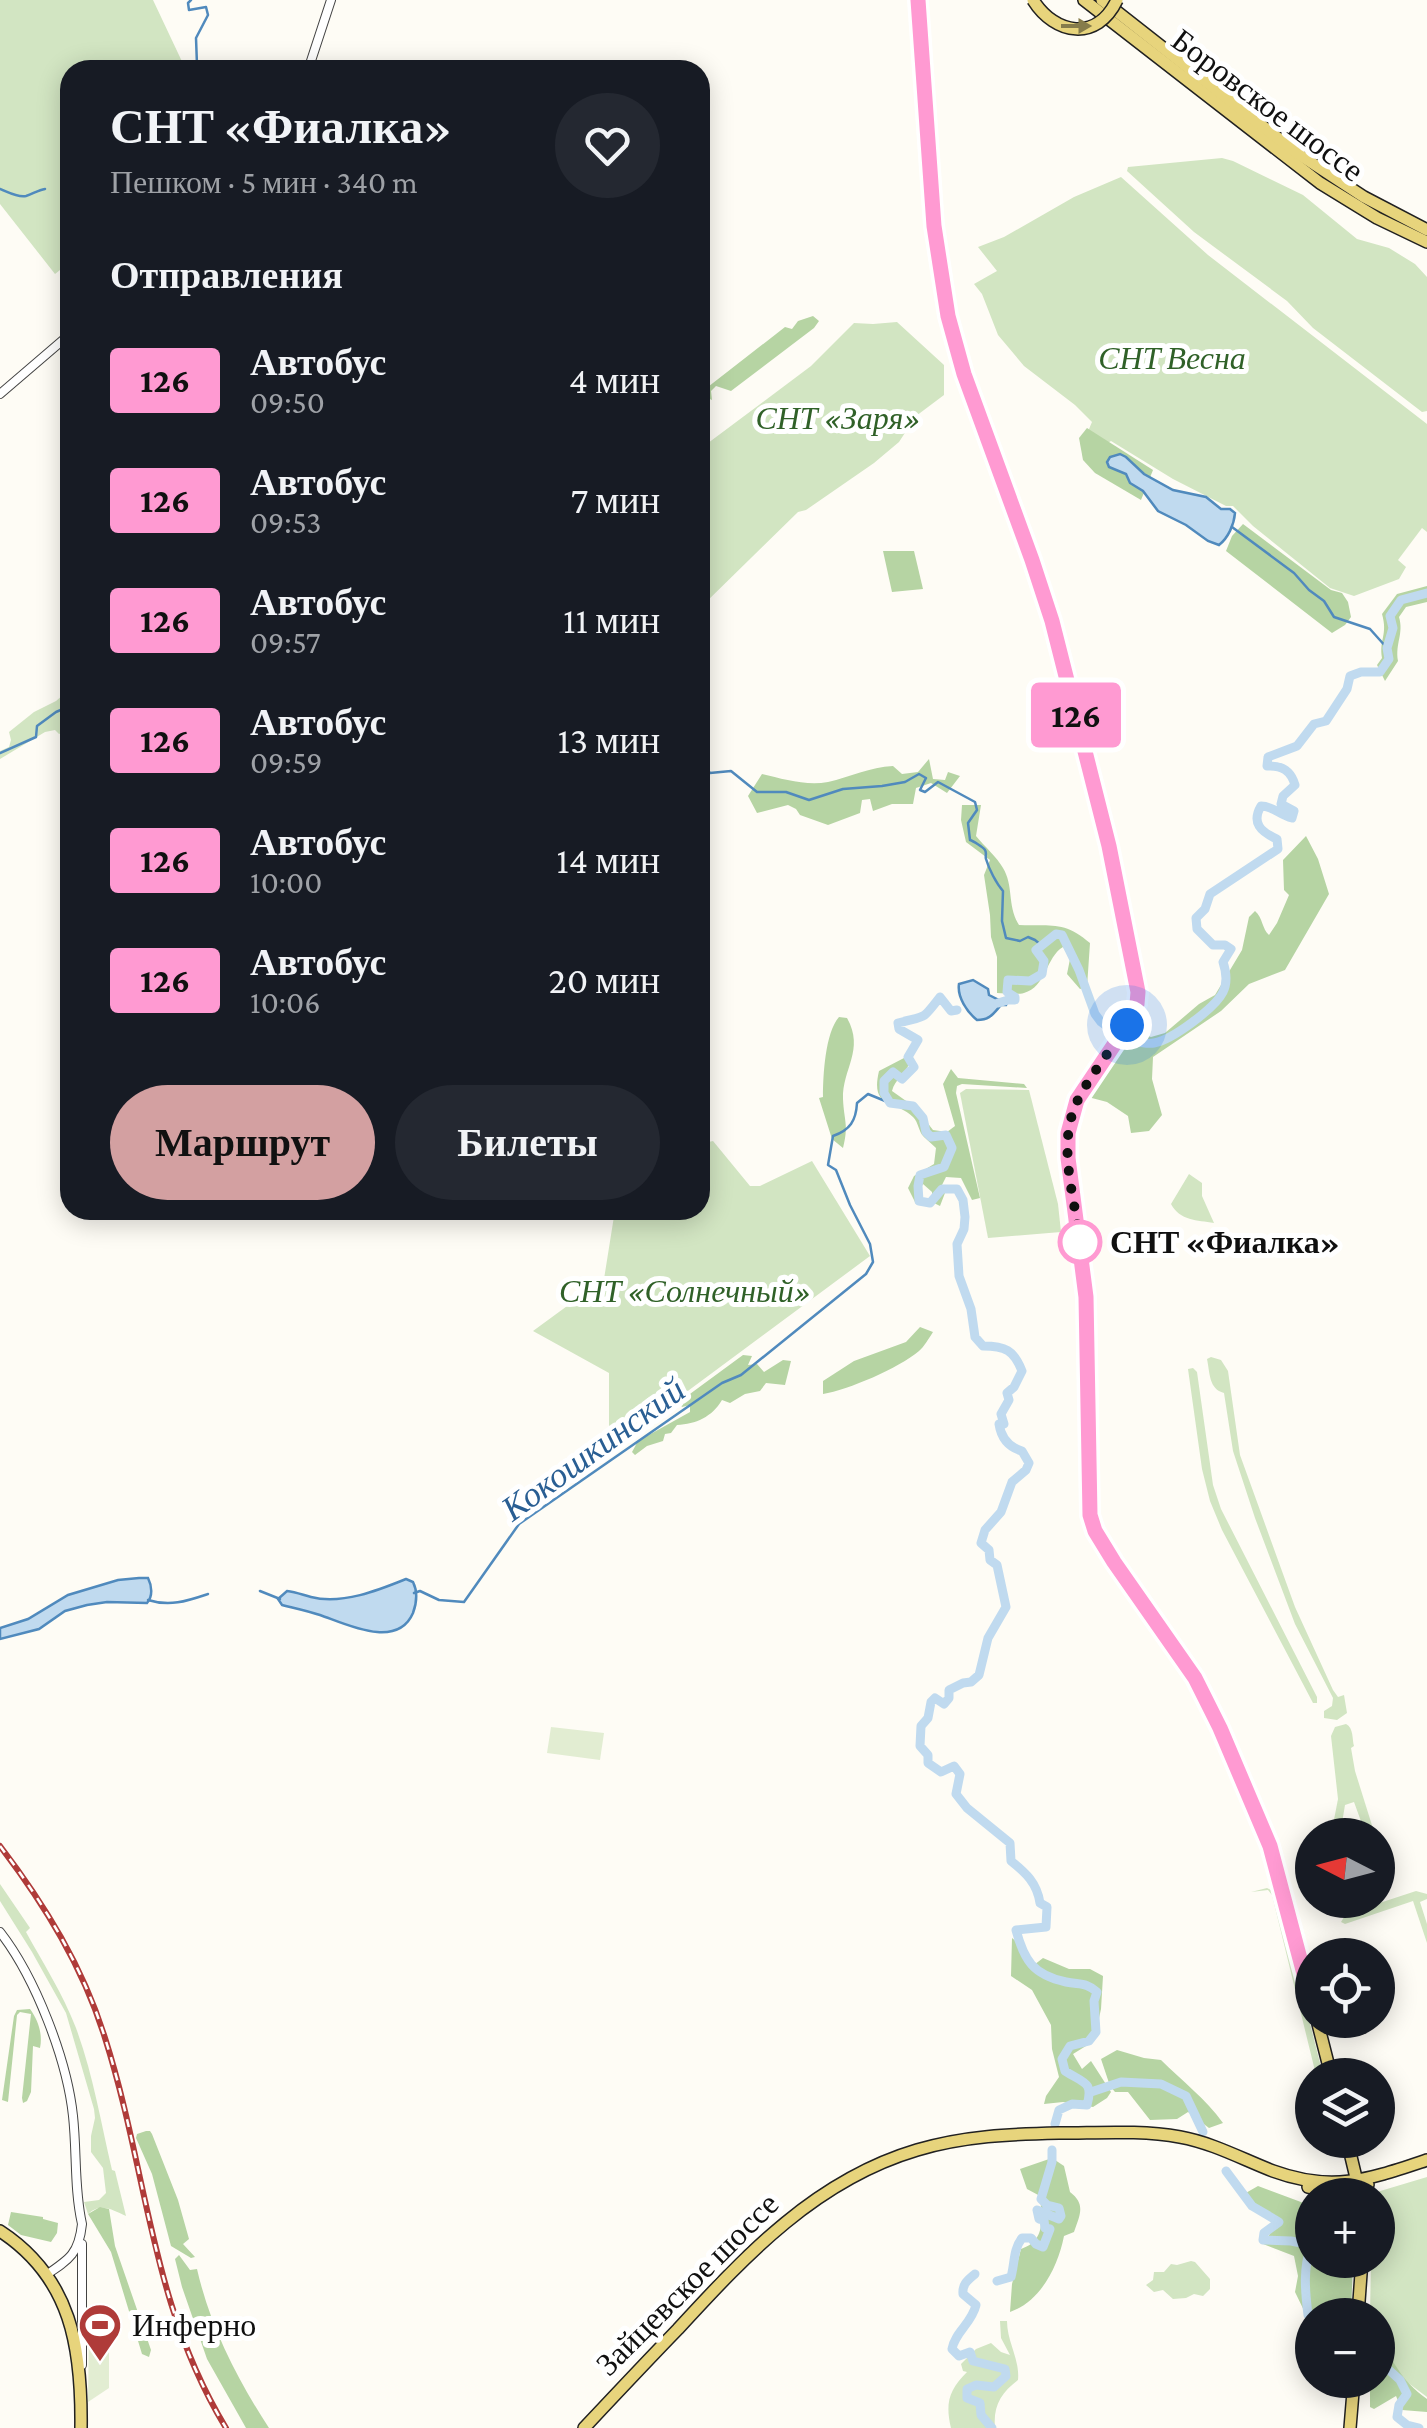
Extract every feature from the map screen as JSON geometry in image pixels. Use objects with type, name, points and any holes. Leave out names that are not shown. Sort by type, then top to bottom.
[{"type":"main road","points":[[918,0],[934,226],[945,300],[964,374],[1048,608],[1121,898],[1138,992],[1136,1008],[1127,1025],[1078,1098],[1068,1133],[1086,1297],[1090,1515],[1114,1562],[1195,1678],[1220,1728],[1270,1846],[1295,1940]]},
{"type":"main road","points":[[1033,0],[1051,22],[1078,29],[1103,20],[1118,0]]},
{"type":"main road","name":"Боровское шоссе","points":[[1084,0],[1320,183],[1380,220],[1427,242]]},
{"type":"main road","name":"Боровское шоссе","points":[[1102,0],[1298,153],[1364,197],[1427,230]]},
{"type":"main road","name":"Зайцевское шоссе","points":[[584,2428],[778,2226],[849,2178],[915,2151],[994,2136],[1152,2134],[1198,2141],[1300,2178]]},
{"type":"main road","name":"Зайцевское шоссе","points":[[593,2428],[740,2270],[787,2226],[842,2188],[890,2165],[970,2144],[1014,2140],[1154,2140],[1208,2150],[1295,2183]]},
{"type":"main road","points":[[1383,2178],[1427,2162]]},
{"type":"main road","points":[[0,2231],[18,2245],[64,2306],[79,2357],[82,2390],[77,2428]]},
{"type":"main road","points":[[0,2240],[41,2274],[60,2312],[71,2352],[77,2428]]},
{"type":"main road","points":[[1350,2428],[1352,2398]]},
{"type":"street","points":[[311,60],[331,0]]},
{"type":"street","points":[[0,394],[60,343]]},
{"type":"street","points":[[0,1932],[29,1977],[67,2082],[82,2224],[82,2390]]},
{"type":"street","points":[[41,2274],[63,2264],[77,2250],[82,2224]]},
{"type":"green space","points":[[0,0],[153,0],[181,60],[60,60],[60,270],[55,274],[0,204]]},
{"type":"green space","points":[[1222,158],[1303,195],[1357,239],[1389,248],[1415,264],[1427,277],[1427,411],[1422,412],[1313,328],[1287,301],[1194,232],[1127,171],[1128,167]]},
{"type":"green space","name":"СНТ Весна","points":[[1121,177],[1208,255],[1427,424],[1427,532],[1422,528],[1398,560],[1406,567],[1399,579],[1354,596],[1330,588],[1233,506],[1173,479],[1111,441],[1087,455],[1081,448],[1092,422],[1024,366],[998,335],[974,284],[997,271],[978,247]]},
{"type":"green space","points":[[813,316],[819,321],[731,391],[716,386],[710,399],[710,385],[798,321]]},
{"type":"green space","name":"СНТ «Заря»","points":[[897,322],[944,365],[944,395],[916,416],[899,442],[874,463],[798,512],[710,598],[710,442],[811,366],[854,323]]},
{"type":"green space","points":[[1087,428],[1153,470],[1141,500],[1095,473],[1083,460],[1079,438]]},
{"type":"green space","points":[[1243,524],[1331,590],[1342,593],[1351,617],[1345,625],[1332,633],[1226,551]]},
{"type":"green space","points":[[883,551],[914,551],[923,589],[892,592]]},
{"type":"green space","points":[[1427,586],[1427,602],[1406,607],[1399,617],[1398,661],[1385,681],[1377,665],[1382,658],[1382,614],[1397,594]]},
{"type":"green space","points":[[60,698],[60,734],[55,730],[45,732],[0,759],[0,751],[9,747],[9,732]]},
{"type":"green space","points":[[929,759],[933,779],[945,780],[948,772],[960,776],[947,793],[931,783],[916,788],[913,804],[892,804],[873,811],[870,799],[862,800],[860,813],[828,825],[800,815],[788,805],[757,813],[748,796],[762,774],[820,783],[893,766],[902,774],[918,772]]},
{"type":"green space","points":[[962,805],[981,805],[976,836],[1006,875],[1019,925],[1065,928],[1090,943],[1087,987],[1080,989],[1067,974],[1070,959],[1063,947],[1031,990],[1021,994],[997,993],[997,957],[984,875],[990,860],[966,842]]},
{"type":"green space","points":[[1306,836],[1329,894],[1285,970],[1249,984],[1221,1011],[1153,1057],[1152,1079],[1162,1115],[1149,1131],[1131,1133],[1128,1116],[1107,1102],[1088,1097],[1131,1030],[1151,1037],[1165,1033],[1215,995],[1242,950],[1249,917],[1255,911],[1269,935],[1289,895],[1284,890],[1283,860]]},
{"type":"green space","points":[[839,1017],[847,1018],[854,1040],[844,1088],[843,1148],[832,1139],[819,1098],[823,1097],[828,1044]]},
{"type":"green space","points":[[904,1058],[909,1064],[892,1091],[916,1108],[933,1130],[947,1132],[955,1126],[943,1084],[951,1069],[958,1078],[1024,1084],[1027,1088],[957,1086],[980,1198],[972,1200],[961,1178],[946,1177],[940,1206],[932,1202],[932,1192],[923,1184],[916,1204],[908,1188],[914,1176],[934,1164],[936,1148],[922,1135],[913,1117],[881,1098],[877,1083],[879,1071]]},
{"type":"green space","name":"СНТ «Фиалка»","points":[[966,1089],[1029,1090],[1058,1204],[1061,1232],[988,1238],[960,1093]]},
{"type":"green space","name":"СНТ «Солнечный»","points":[[710,1142],[750,1186],[760,1186],[812,1161],[870,1256],[615,1445],[609,1440],[609,1373],[533,1331],[604,1279],[613,1220],[710,1220]]},
{"type":"green space","points":[[1189,1174],[1202,1183],[1202,1196],[1214,1223],[1184,1217],[1171,1204]]},
{"type":"green space","points":[[920,1327],[933,1332],[910,1358],[873,1377],[823,1394],[823,1381],[854,1361],[906,1342]]},
{"type":"green space","points":[[743,1355],[752,1356],[748,1365],[757,1364],[764,1372],[783,1360],[791,1361],[785,1385],[766,1383],[760,1391],[730,1403],[722,1400],[703,1418],[677,1425],[665,1434],[663,1441],[635,1455],[632,1452],[638,1441],[690,1412],[690,1405],[682,1407],[679,1402]]},
{"type":"green space","points":[[1207,1359],[1221,1360],[1228,1371],[1240,1455],[1295,1607],[1333,1690],[1338,1697],[1344,1695],[1347,1713],[1337,1720],[1324,1718],[1333,1698],[1295,1624],[1255,1518],[1233,1451],[1224,1393],[1211,1380]]},
{"type":"green space","points":[[1188,1369],[1197,1372],[1213,1485],[1221,1509],[1317,1703],[1313,1703],[1210,1501]]},
{"type":"green space","points":[[1346,1724],[1352,1731],[1355,1771],[1370,1818],[1360,1818],[1354,1802],[1345,1805],[1343,1818],[1334,1818],[1338,1799],[1331,1736],[1335,1727]]},
{"type":"green space","points":[[551,1727],[604,1733],[600,1760],[547,1753]]},
{"type":"green space","points":[[0,1884],[30,1928],[26,1932],[76,2028],[126,2216],[102,2208],[88,2214],[84,2202],[99,2200],[106,2193],[103,2168],[91,2152],[94,2109],[66,2013],[0,1901]]},
{"type":"green space","points":[[1267,1888],[1278,1897],[1295,1964],[1295,1989],[1272,1895],[1268,1890],[1251,1892]]},
{"type":"green space","points":[[1416,1891],[1427,1894],[1427,1899],[1420,1902],[1427,1924],[1427,1943],[1413,1901],[1395,1907],[1395,1898]]},
{"type":"green space","points":[[1344,1918],[1363,1918],[1345,1924],[1341,1922]]},
{"type":"green space","points":[[1012,1938],[1025,1949],[1034,1965],[1043,1958],[1069,1969],[1090,1969],[1103,1976],[1094,2041],[1073,2054],[1082,2069],[1091,2061],[1111,2092],[1093,2107],[1063,2102],[1044,2104],[1059,2077],[1051,2025],[1032,1990],[1011,1976]]},
{"type":"green space","points":[[30,2009],[41,2038],[40,2048],[33,2046],[31,2092],[23,2103],[31,2014],[20,2012],[8,2102],[2,2100],[14,2016],[17,2010]]},
{"type":"green space","points":[[1307,2038],[1314,2038],[1319,2058],[1312,2058]]},
{"type":"green space","points":[[1117,2050],[1161,2060],[1223,2123],[1209,2128],[1188,2112],[1177,2119],[1150,2120],[1128,2092],[1115,2092],[1110,2086],[1101,2059]]},
{"type":"green space","points":[[146,2131],[152,2134],[178,2200],[189,2239],[183,2244],[195,2257],[171,2246],[152,2174],[136,2138]]},
{"type":"green space","points":[[1052,2158],[1064,2166],[1070,2192],[1080,2205],[1080,2215],[1074,2232],[1064,2236],[1057,2260],[1039,2292],[1010,2312],[1021,2249],[1039,2235],[1041,2220],[1040,2196],[1027,2189],[1020,2169]]},
{"type":"green space","points":[[1427,2177],[1427,2397],[1399,2376],[1395,2368],[1395,2298],[1370,2298],[1371,2278],[1395,2278],[1395,2187]]},
{"type":"green space","points":[[1258,2186],[1295,2200],[1295,2261],[1294,2256],[1263,2244],[1276,2225],[1253,2209],[1244,2194]]},
{"type":"green space","points":[[100,2207],[109,2209],[115,2246],[151,2350],[149,2357],[142,2354],[111,2252],[88,2214]]},
{"type":"green space","points":[[11,2212],[58,2223],[57,2233],[51,2242],[21,2235],[8,2225]]},
{"type":"green space","points":[[179,2255],[190,2270],[197,2269],[226,2352],[269,2428],[246,2428],[207,2359],[182,2287],[175,2259]]},
{"type":"green space","points":[[1191,2261],[1210,2279],[1210,2289],[1203,2296],[1173,2299],[1163,2290],[1154,2292],[1146,2285],[1153,2280],[1154,2272]]},
{"type":"green space","points":[[1298,2278],[1352,2278],[1352,2298],[1298,2298]]},
{"type":"green space","points":[[1000,2321],[1007,2321],[1018,2380],[999,2401],[995,2428],[951,2428],[950,2397],[967,2372],[961,2364],[976,2349],[991,2343],[1010,2355],[1001,2338]]},
{"type":"green space","points":[[89,2327],[109,2327],[109,2388],[88,2402]]},
{"type":"green space","points":[[1395,2364],[1427,2399],[1427,2412],[1402,2410],[1396,2396]]},
{"type":"green space","points":[[1370,2398],[1393,2398],[1374,2409],[1370,2407]]},
{"type":"water","points":[[1120,454],[1144,474],[1173,490],[1206,497],[1221,509],[1235,513],[1225,539],[1219,545],[1208,541],[1158,511],[1126,474],[1109,467],[1110,457]]},
{"type":"water","points":[[973,980],[988,989],[989,995],[1008,1000],[1006,1005],[988,1018],[977,1020],[964,1004],[959,989],[959,984]]},
{"type":"water","points":[[148,1578],[151,1594],[147,1603],[87,1605],[65,1611],[39,1629],[0,1639],[0,1628],[28,1619],[68,1595],[118,1580]]},
{"type":"water","points":[[406,1579],[413,1582],[416,1590],[413,1613],[405,1624],[383,1632],[282,1605],[278,1599],[287,1591],[323,1599],[348,1598]]},
{"type":"waterway","points":[[191,0],[189,10],[206,7],[208,15],[196,38],[197,60]]},
{"type":"waterway","points":[[0,189],[23,196],[45,189]]},
{"type":"waterway","points":[[1232,527],[1294,573],[1324,601],[1334,617],[1370,629],[1387,648]]},
{"type":"waterway","points":[[1123,1038],[1147,1043],[1162,1041],[1192,1022],[1223,992],[1223,962],[1231,949],[1213,945],[1197,929],[1196,918],[1205,909],[1210,894],[1278,849],[1277,839],[1257,822],[1261,806],[1292,818],[1294,811],[1281,804],[1283,796],[1295,785],[1285,770],[1267,766],[1268,757],[1297,746],[1314,724],[1326,721],[1347,689],[1350,676],[1380,672],[1389,659],[1387,648],[1393,628],[1390,616],[1401,600],[1427,593]]},
{"type":"waterway","points":[[0,753],[36,737],[37,726],[60,710]]},
{"type":"waterway","points":[[710,773],[731,771],[757,792],[786,792],[809,800],[843,789],[905,782],[919,774],[926,778],[920,790],[925,792],[938,782],[975,802],[977,810],[968,823],[970,840],[985,850],[989,867],[1003,891],[1006,938],[1020,941],[1028,937],[1041,945]]},
{"type":"waterway","points":[[998,1003],[1015,1000],[1007,992],[1008,980],[1030,981],[1042,974],[1044,961],[1036,950],[1056,934],[1062,935],[1095,1014],[1117,1034]]},
{"type":"waterway","points":[[957,1010],[951,1011],[940,997],[923,1016],[898,1023],[899,1029],[918,1040],[908,1057],[914,1067],[902,1079],[893,1072],[884,1081],[884,1093],[890,1103],[913,1106],[923,1118],[926,1132],[931,1137],[946,1135],[952,1148],[944,1167],[920,1175],[919,1201],[930,1203],[942,1189],[957,1189],[963,1200],[964,1229],[957,1244],[959,1276],[971,1309],[975,1337],[983,1346],[1008,1351],[1022,1371],[1007,1393],[1009,1400],[1001,1414],[1004,1424],[999,1424],[1006,1441],[1022,1451],[1029,1463],[1012,1482],[1001,1512],[985,1530],[981,1543],[997,1565],[1006,1607],[988,1638],[979,1675],[949,1690],[944,1704],[935,1698],[931,1702],[928,1718],[921,1726],[920,1746],[928,1755],[928,1763],[941,1772],[954,1766],[960,1774],[956,1794],[1010,1843],[1011,1861],[1030,1879],[1040,1903],[1047,1907],[1046,1927],[1016,1930],[1032,1965],[1045,1975],[1086,1985],[1097,1992],[1096,2032],[1089,2041],[1070,2046],[1062,2059],[1065,2071],[1088,2087],[1087,2105],[1072,2104],[1059,2110],[1055,2124]]},
{"type":"waterway","name":"Кокошкинский","points":[[414,1593],[420,1591],[439,1600],[464,1602],[519,1524],[722,1383],[741,1375],[866,1274],[873,1262],[870,1244],[836,1170],[828,1165],[833,1136],[851,1124],[857,1103],[868,1094],[890,1103]]},
{"type":"waterway","name":"Кокошкинский","points":[[260,1591],[280,1599]]},
{"type":"waterway","name":"Кокошкинский","points":[[148,1600],[171,1603],[208,1594]]},
{"type":"waterway","points":[[1091,2092],[1121,2082],[1161,2084],[1186,2096],[1203,2132]]},
{"type":"waterway","points":[[997,2281],[1011,2277],[1022,2238],[1031,2238],[1043,2247],[1050,2229],[1045,2228],[1037,2210],[1059,2219],[1061,2216],[1059,2208],[1041,2199],[1052,2150]]},
{"type":"waterway","points":[[1226,2171],[1252,2206],[1279,2222],[1264,2233],[1263,2240],[1311,2245],[1305,2280],[1307,2298]]},
{"type":"waterway","points":[[975,2274],[963,2294],[976,2305],[952,2349],[959,2356],[970,2352],[973,2361],[1005,2369],[1006,2376],[994,2387],[976,2385],[967,2389],[967,2398],[980,2403],[981,2415],[992,2428]]},
{"type":"waterway","points":[[1395,2375],[1407,2394],[1397,2417],[1419,2428]]},
{"type":"railway","points":[[0,1846],[61,1937],[86,1986],[119,2088],[153,2237],[181,2333],[226,2428]]},
{"type":"bus line","name":"126","points":[[918,0],[934,226],[948,316],[956,351],[1052,621],[1109,846],[1138,992],[1130,1021],[1077,1100],[1068,1133],[1086,1297],[1090,1515],[1114,1562],[1195,1678],[1220,1728],[1270,1846],[1296,1938]]},
{"type":"place","name":"СНТ «Фиалка»","points":[[1080,1242]]},
{"type":"place","name":"Инферно","points":[[100,2363]]},
{"type":"route","points":[[1080,1242],[1068,1158],[1068,1129],[1080,1096],[1127,1025]]}]
